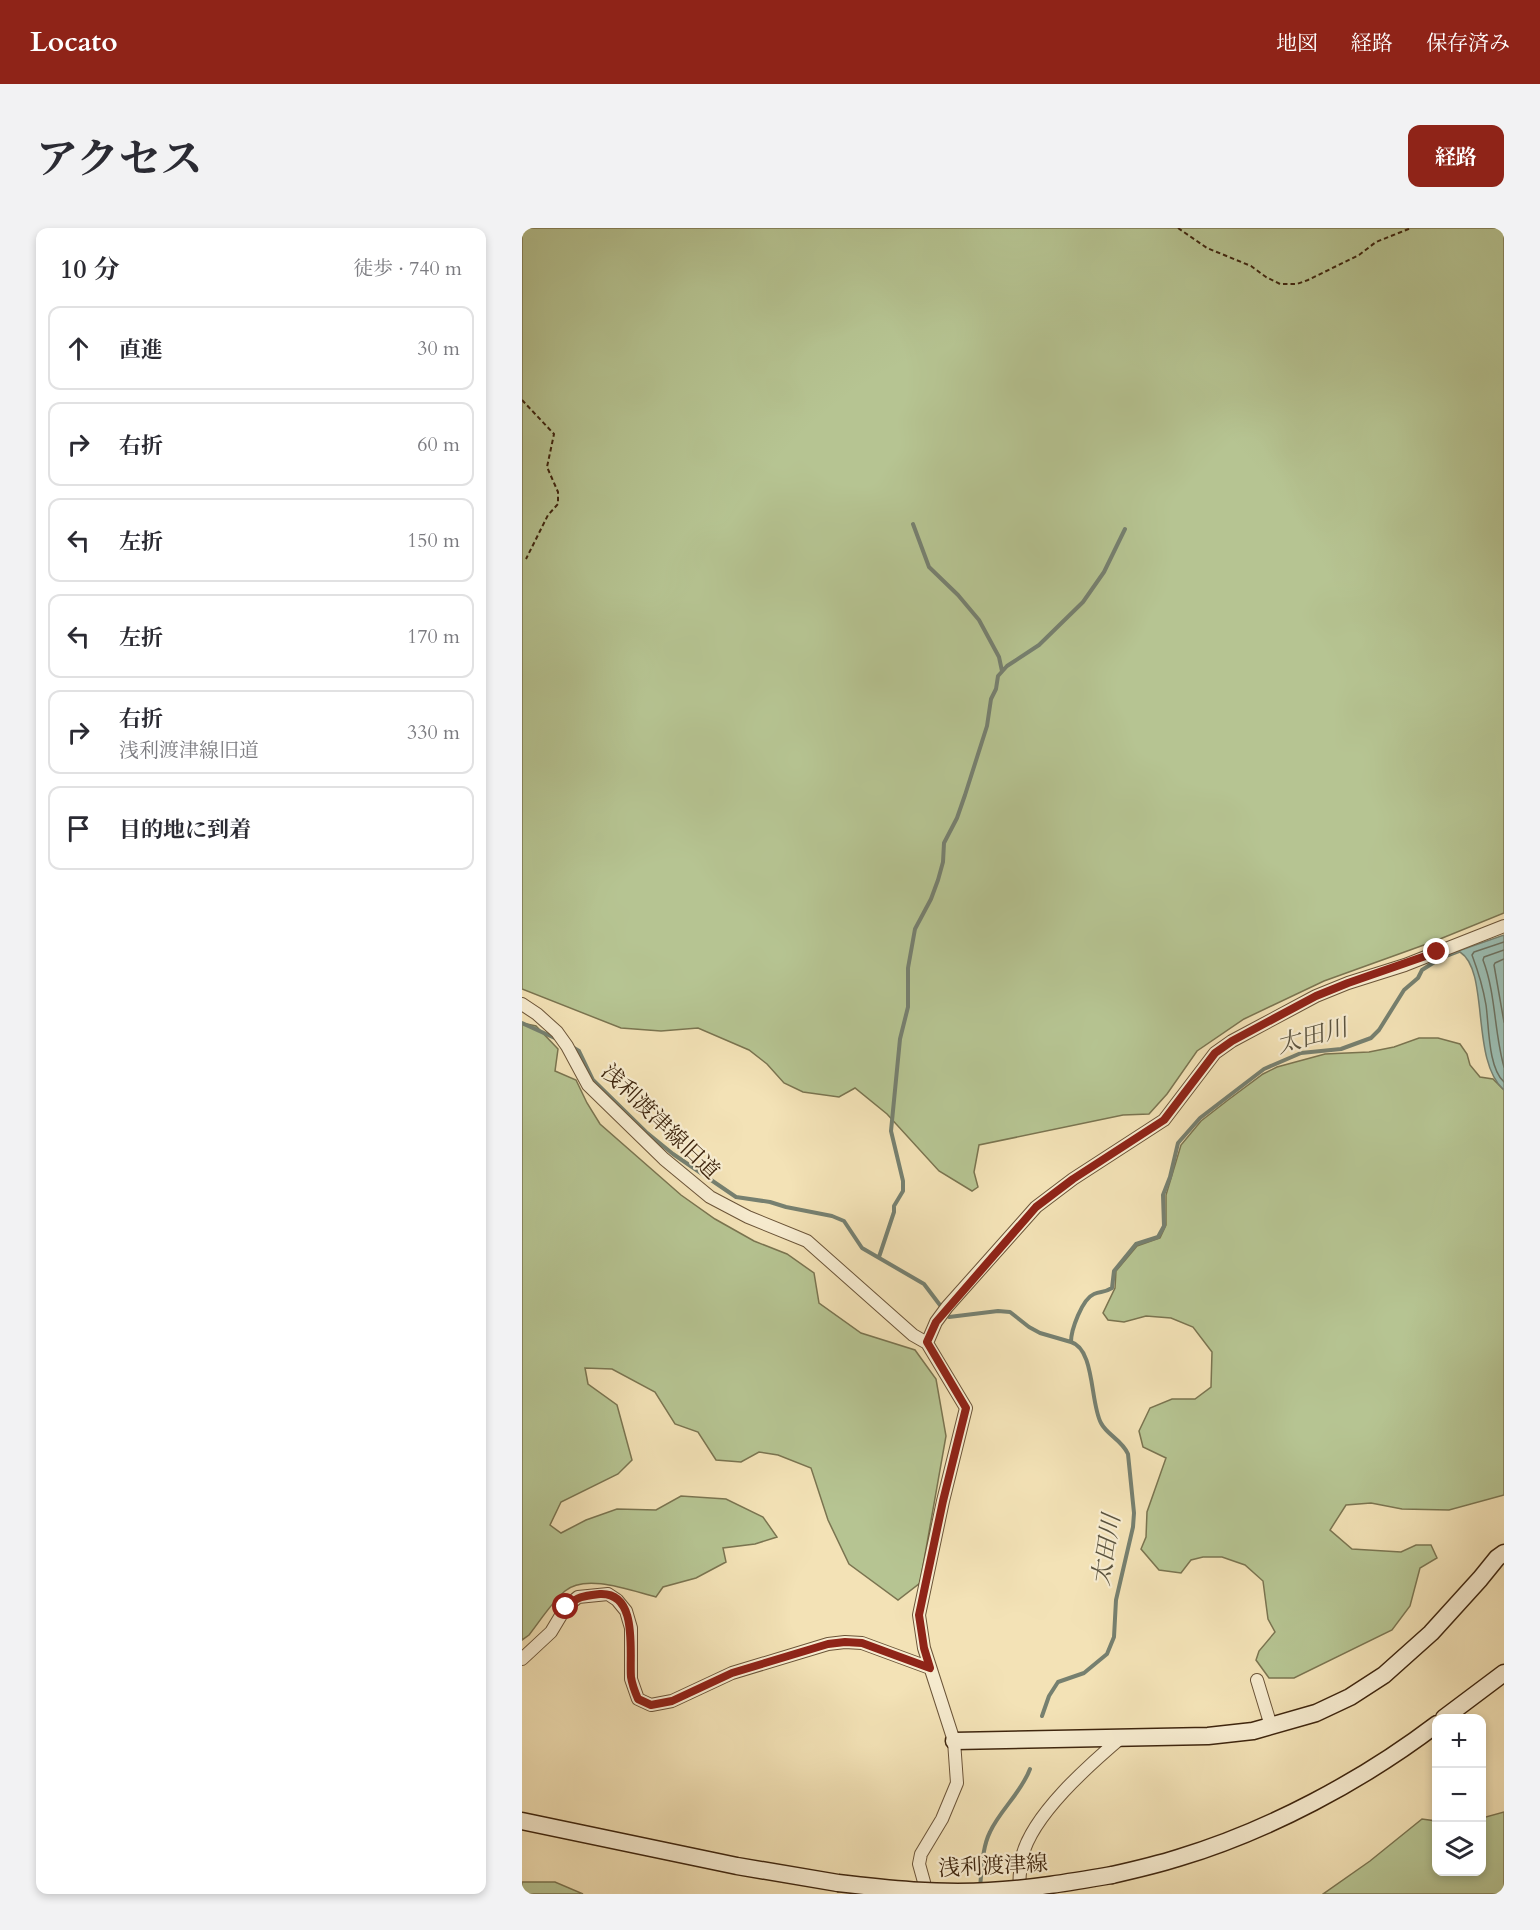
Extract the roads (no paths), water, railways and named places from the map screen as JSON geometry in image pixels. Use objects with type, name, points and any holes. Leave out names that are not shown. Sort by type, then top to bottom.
[{"type":"main road","points":[[954,1741],[1208,1736],[1253,1731],[1316,1713],[1350,1697],[1384,1675],[1431,1633],[1497,1558],[1504,1553]]},
{"type":"main road","points":[[1451,1714],[1504,1673]]},
{"type":"main road","name":"浅利渡津線","points":[[522,1821],[736,1866],[838,1883],[907,1891],[988,1891],[1053,1885],[1112,1875],[1179,1858],[1236,1837],[1289,1814],[1355,1777],[1432,1727]]},
{"type":"street","points":[[924,1894],[924,1882],[919,1864],[921,1854],[942,1819],[957,1783],[954,1741],[924,1648],[919,1615],[966,1408],[927,1342],[936,1322],[1036,1207],[1083,1172],[1164,1120],[1215,1053],[1232,1041],[1327,992],[1504,927]]},
{"type":"street","name":"浅利渡津線旧道","points":[[522,1004],[557,1032],[588,1085],[673,1166],[710,1197],[748,1217],[807,1240],[913,1335],[927,1342]]},
{"type":"street","points":[[522,1659],[550,1632],[566,1607],[578,1596],[608,1594],[617,1600],[626,1611],[631,1628],[631,1679],[638,1699],[651,1705],[672,1701],[732,1673],[828,1644],[862,1643],[930,1668]]},
{"type":"street","points":[[1257,1680],[1271,1726]]},
{"type":"street","points":[[1019,1894],[1023,1856],[1037,1825],[1084,1770],[1122,1737]]},
{"type":"water","points":[[1504,935],[1504,1090],[1494,1077],[1487,1059],[1475,978],[1469,962],[1460,952],[1444,956]]},
{"type":"waterway","points":[[913,524],[929,567],[958,595],[979,620],[999,657],[1002,671]]},
{"type":"waterway","points":[[879,1257],[894,1206],[903,1191],[903,1181],[891,1131],[900,1039],[908,1007],[908,968],[915,929],[938,880],[943,862],[944,843],[957,818],[965,795],[987,726],[991,699],[996,689],[998,676],[1007,666],[1039,645],[1083,602],[1104,572],[1125,529]]},
{"type":"waterway","name":"太田川","points":[[1042,1716],[1049,1696],[1058,1682],[1084,1673],[1107,1654],[1114,1637],[1116,1600],[1133,1527],[1134,1513],[1128,1454],[1101,1423],[1088,1365],[1079,1347],[1071,1342],[1081,1308],[1094,1294],[1112,1288],[1114,1271],[1136,1244],[1158,1237],[1164,1226],[1163,1195],[1178,1143],[1200,1118],[1264,1069],[1301,1053],[1341,1049],[1371,1038],[1379,1030],[1404,990],[1418,978],[1422,970],[1447,954]]},
{"type":"waterway","points":[[522,1023],[557,1039]]},
{"type":"waterway","points":[[574,1048],[579,1051],[593,1080],[646,1132],[673,1154],[736,1197],[770,1202],[832,1216],[844,1221],[862,1248],[924,1284],[949,1317],[998,1311],[1010,1312],[1040,1333],[1071,1342]]},
{"type":"waterway","name":"太田川","points":[[980,1887],[987,1838],[1030,1769]]}]
